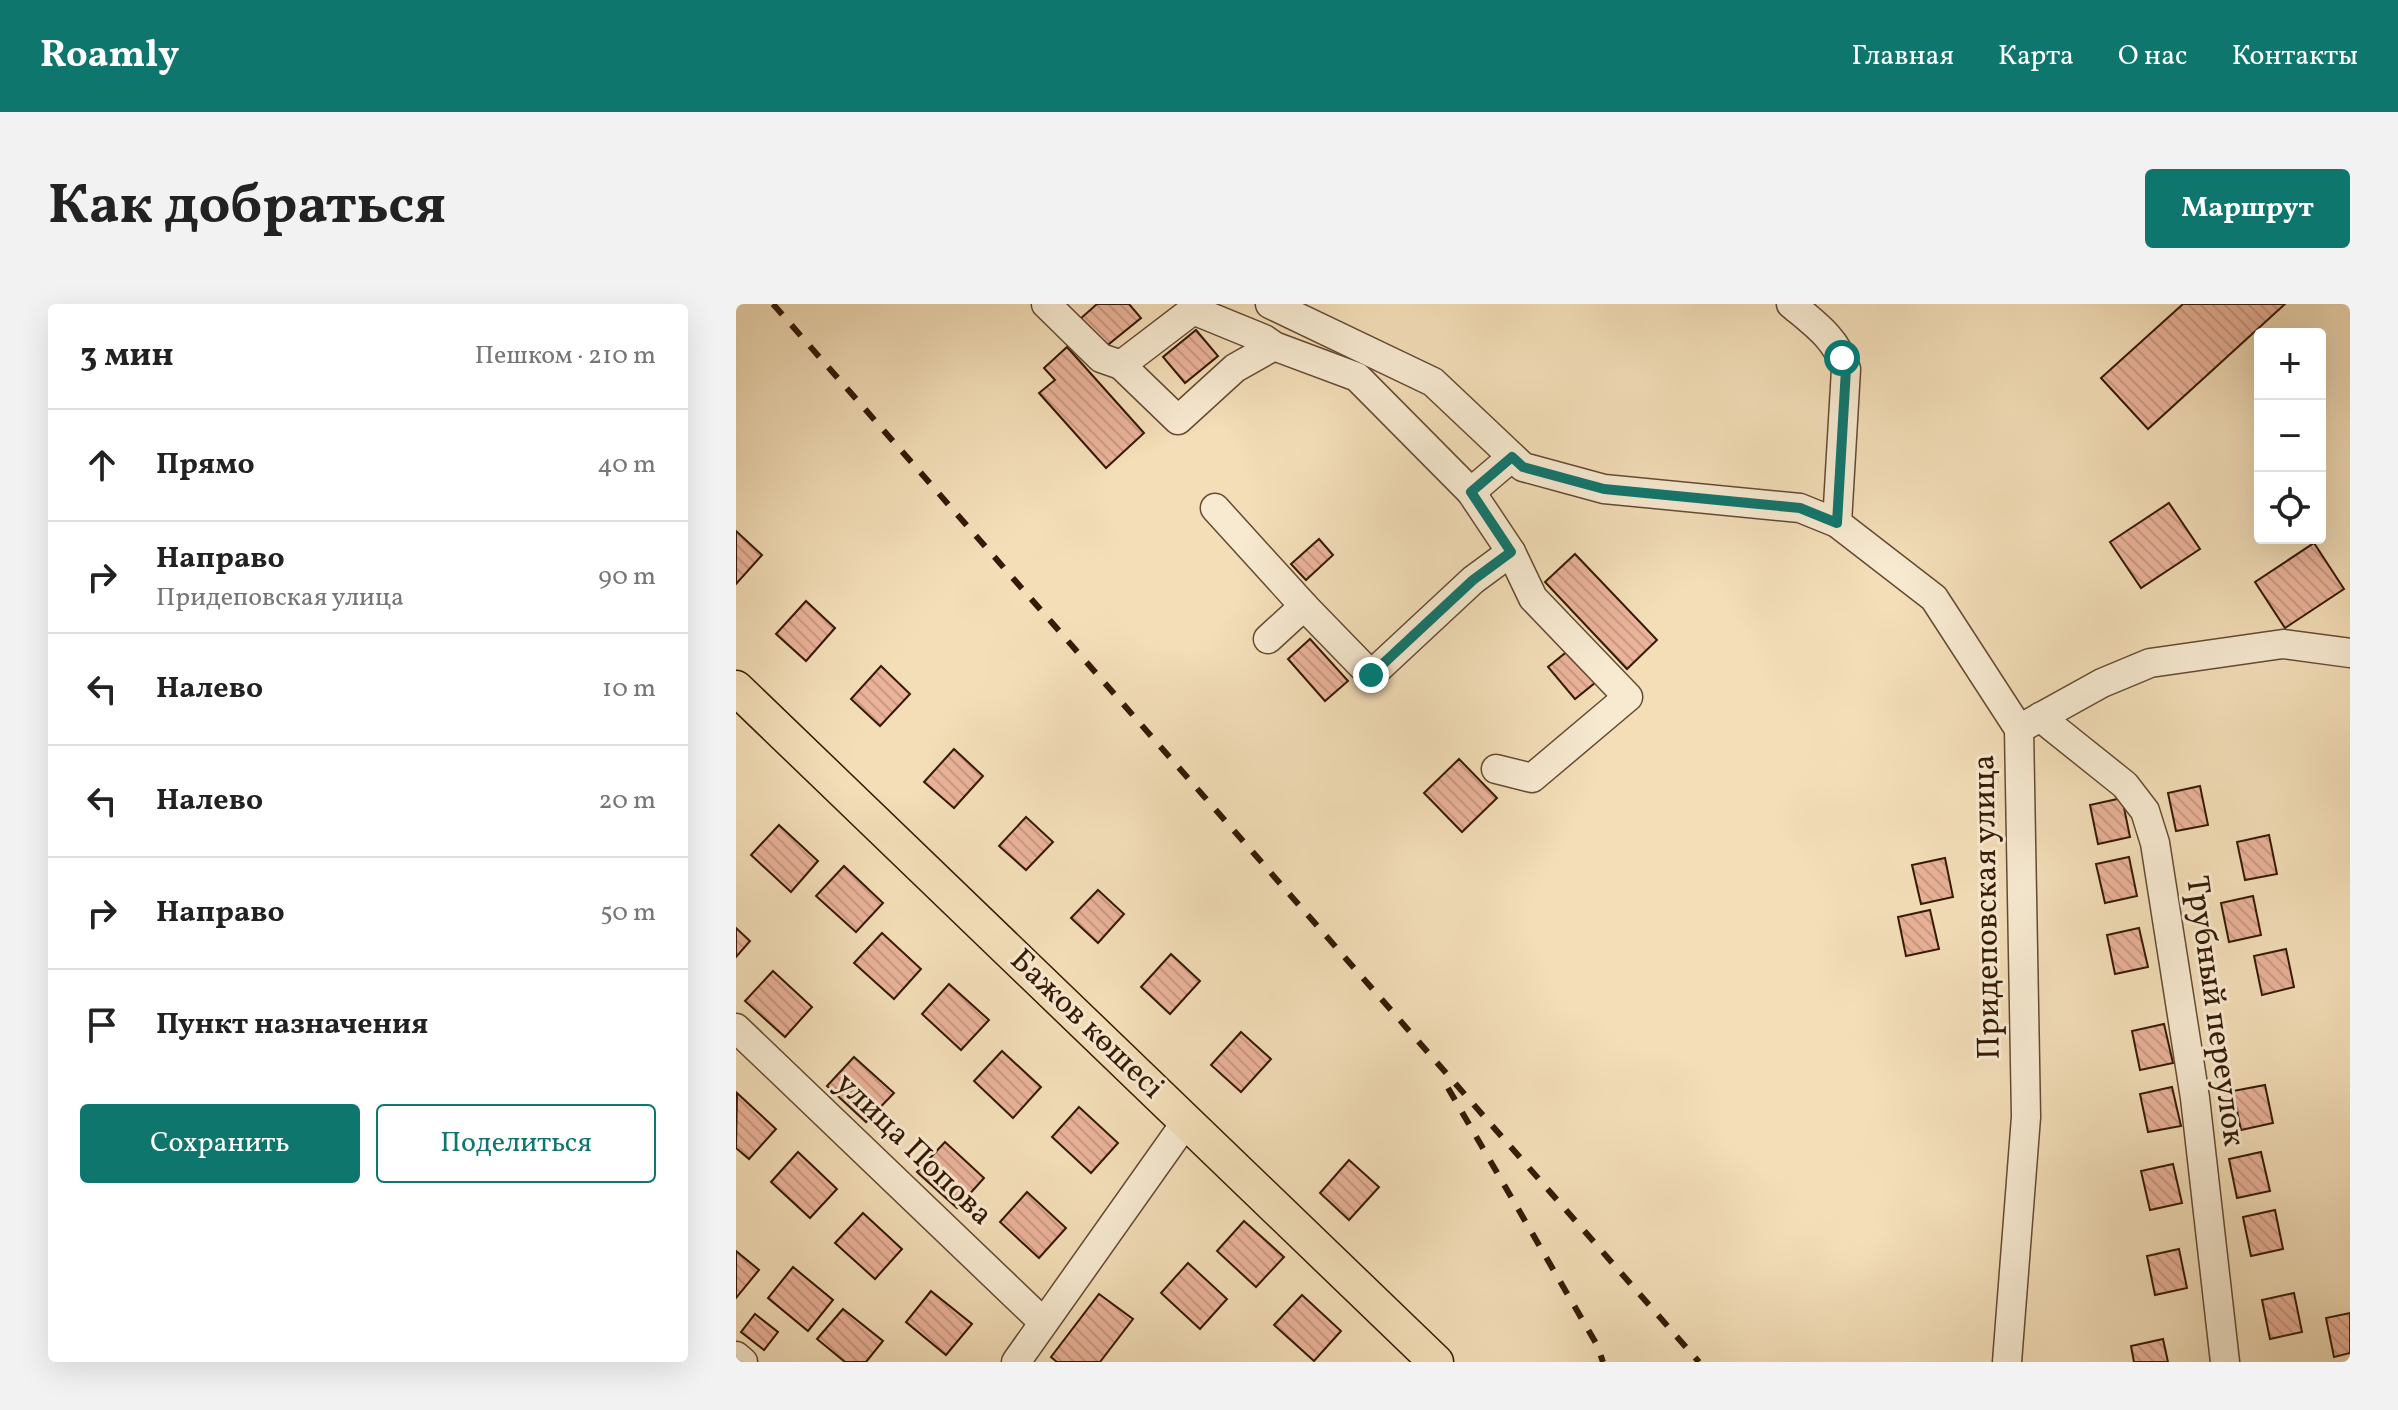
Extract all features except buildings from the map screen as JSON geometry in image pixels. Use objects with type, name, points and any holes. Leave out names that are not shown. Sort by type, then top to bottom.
[{"type":"main road","name":"Бажов көшесі","points":[[736,688],[1436,1362]]},
{"type":"street","points":[[1046,304],[1101,358],[1121,365],[1178,420],[1235,368],[1274,346]]},
{"type":"street","name":"Придеповская улица","points":[[1270,304],[1433,382],[1523,467],[1604,489],[1800,508],[1837,523],[1934,598],[2030,723],[2026,1117],[2007,1362]]},
{"type":"street","points":[[1791,304],[1826,332],[1837,346],[1846,369],[1837,523]]},
{"type":"street","points":[[1121,365],[1193,310],[1274,346],[1357,377],[1471,492],[1511,552],[1533,598],[1628,697],[1532,778],[1496,769]]},
{"type":"street","points":[[1471,492],[1512,457]]},
{"type":"street","points":[[1215,508],[1371,675],[1473,580],[1511,552]]},
{"type":"street","points":[[1268,639],[1304,606]]},
{"type":"street","points":[[2030,723],[2102,683],[2150,663],[2283,644],[2350,653]]},
{"type":"street","name":"Трубный переулок","points":[[2030,723],[2125,785],[2145,811],[2155,843],[2195,1098],[2225,1362]]},
{"type":"street","name":"улица Попова","points":[[736,1028],[1043,1322]]},
{"type":"street","points":[[1016,1362],[1186,1122]]},
{"type":"street","points":[[736,1356],[743,1362]]},
{"type":"railway","points":[[773,304],[1699,1362]]},
{"type":"railway","points":[[1448,1088],[1597,1345],[1603,1362]]},
{"type":"route","points":[[1371,675],[1473,580],[1511,552],[1471,492],[1512,457],[1523,467],[1604,489],[1800,508],[1837,523],[1846,369],[1842,358]]}]
